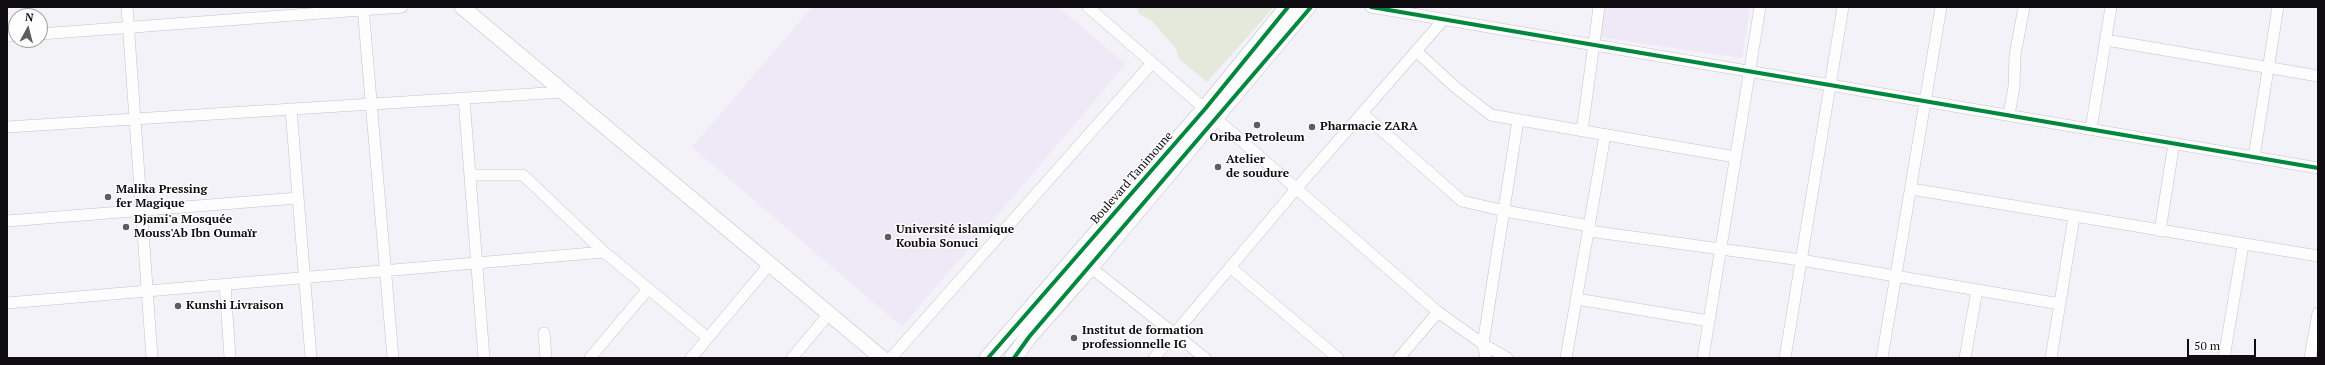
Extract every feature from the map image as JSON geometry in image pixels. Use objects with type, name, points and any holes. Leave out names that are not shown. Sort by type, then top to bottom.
[{"type":"main road","name":"Boulevard Tanimoune","points":[[1013,358],[1030,335],[1090,267],[1210,113],[1288,7]]},
{"type":"main road","name":"Boulevard Tanimoune","points":[[988,358],[1307,7]]},
{"type":"street","points":[[128,7],[136,119],[140,210],[152,358]]},
{"type":"street","points":[[48,33],[363,8],[402,7]]},
{"type":"street","points":[[462,7],[828,315],[882,358]]},
{"type":"street","points":[[1088,7],[1438,312],[1483,344],[1507,358]]},
{"type":"street","points":[[1371,7],[2318,168]]},
{"type":"street","points":[[1582,131],[1599,7]]},
{"type":"street","points":[[1703,358],[1760,7]]},
{"type":"street","points":[[1785,358],[1843,7]]},
{"type":"street","points":[[1882,358],[1942,7]]},
{"type":"street","points":[[2009,115],[2014,86],[2015,54],[2024,7]]},
{"type":"street","points":[[2091,129],[2112,7]]},
{"type":"street","points":[[2254,157],[2278,7]]},
{"type":"street","points":[[363,8],[393,358]]},
{"type":"street","points":[[1154,358],[1296,189],[1444,20]]},
{"type":"street","points":[[2106,40],[2318,76]]},
{"type":"street","points":[[1416,51],[1455,87],[1491,115],[1735,157]]},
{"type":"street","points":[[891,358],[1152,63]]},
{"type":"street","points":[[7,127],[563,92]]},
{"type":"street","points":[[464,98],[484,358]]},
{"type":"street","points":[[291,109],[311,358]]},
{"type":"street","points":[[1362,113],[1462,201],[1590,228],[1801,260],[2060,304]]},
{"type":"street","points":[[1486,358],[1483,344],[1505,211],[1518,120]]},
{"type":"street","points":[[1566,358],[1590,228],[1605,135]]},
{"type":"street","points":[[2160,231],[2174,143]]},
{"type":"street","points":[[470,175],[523,175],[604,252],[708,338]]},
{"type":"street","points":[[1911,189],[2318,256]]},
{"type":"street","points":[[7,221],[298,198]]},
{"type":"street","points":[[2051,358],[2074,217]]},
{"type":"street","points":[[2224,358],[2244,245]]},
{"type":"street","points":[[7,303],[604,252]]},
{"type":"street","points":[[691,358],[769,265]]},
{"type":"street","points":[[1090,267],[1205,358]]},
{"type":"street","points":[[1230,267],[1338,358]]},
{"type":"street","points":[[225,284],[230,358]]},
{"type":"street","points":[[590,358],[648,289]]},
{"type":"street","points":[[1965,358],[1976,290]]},
{"type":"street","points":[[1577,300],[1709,321]]},
{"type":"street","points":[[1399,358],[1438,312]]},
{"type":"street","points":[[2310,358],[2318,313]]},
{"type":"street","points":[[792,358],[828,315]]},
{"type":"street","points":[[544,333],[546,358]]},
{"type":"shaded area","name":"Université islamique Koubia Sonuci","points":[[812,7],[1058,7],[1126,64],[902,327],[692,147]]},
{"type":"shaded area","points":[[1137,7],[1274,7],[1207,82],[1179,59],[1176,49],[1152,21],[1139,14]]},
{"type":"shaded area","points":[[1603,7],[1750,7],[1742,58],[1598,37]]},
{"type":"cycle path","points":[[988,358],[1205,109],[1288,7]]},
{"type":"cycle path","points":[[1014,358],[1029,337],[1311,7]]},
{"type":"cycle path","points":[[1371,7],[2318,168]]},
{"type":"place","name":"Oriba Petroleum","points":[[1257,125]]},
{"type":"place","name":"Pharmacie ZARA","points":[[1312,127]]},
{"type":"place","name":"Atelier de soudure","points":[[1218,167]]},
{"type":"place","name":"Malika Pressing fer Magique","points":[[108,197]]},
{"type":"place","name":"Djami'a Mosquée Mouss'Ab Ibn Oumaïr","points":[[126,227]]},
{"type":"place","name":"Université islamique Koubia Sonuci","points":[[888,237]]},
{"type":"place","name":"Kunshi Livraison","points":[[178,306]]},
{"type":"place","name":"Institut de formation professionnelle IG","points":[[1074,338]]}]
